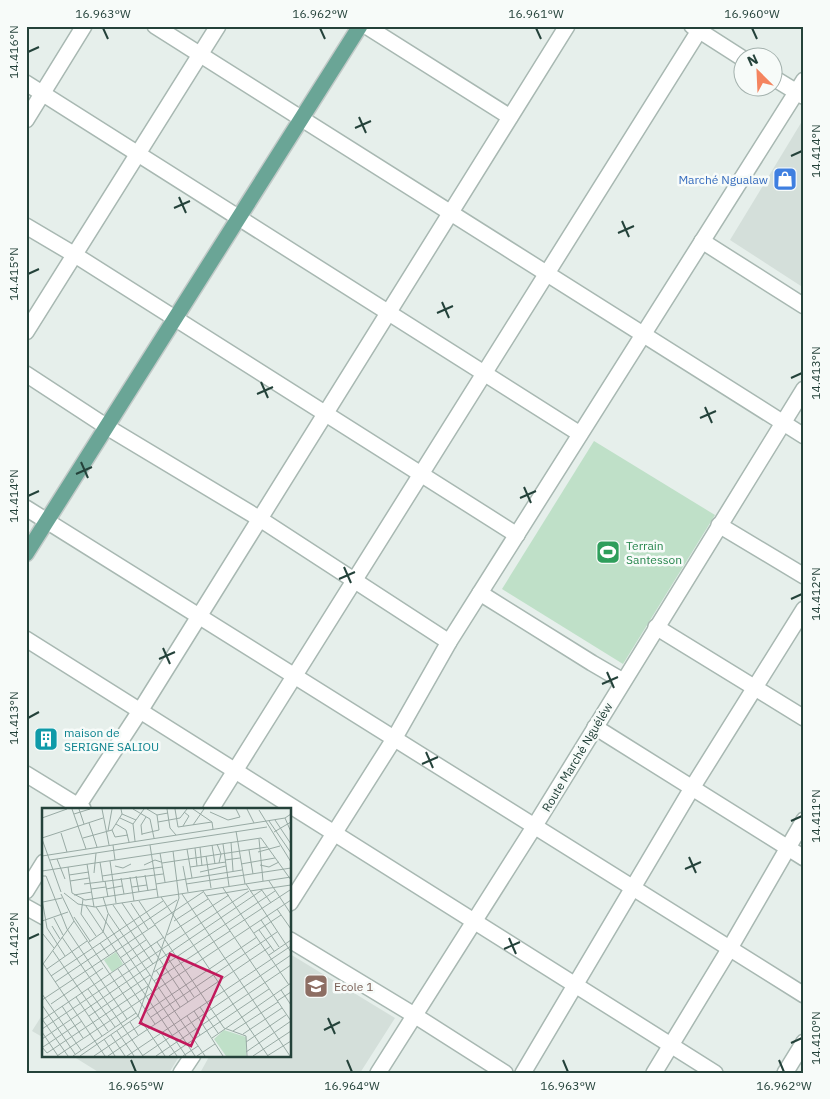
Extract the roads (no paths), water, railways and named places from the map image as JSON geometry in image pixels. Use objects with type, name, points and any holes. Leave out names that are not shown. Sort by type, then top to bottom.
[{"type":"main road","points":[[26,554],[360,26]]},
{"type":"street","points":[[26,120],[84,26]]},
{"type":"street","points":[[155,26],[804,436]]},
{"type":"street","points":[[26,332],[218,26]]},
{"type":"street","points":[[366,26],[510,117]]},
{"type":"street","points":[[26,774],[79,808],[567,26]]},
{"type":"street","points":[[212,808],[547,274],[698,28],[732,51]]},
{"type":"street","points":[[291,901],[394,739],[449,642],[702,241],[801,89],[782,81]]},
{"type":"street","points":[[26,83],[580,434]]},
{"type":"street","points":[[26,226],[75,255],[517,535]]},
{"type":"street","points":[[702,241],[804,306]]},
{"type":"street","points":[[26,374],[107,427],[260,519],[449,642]]},
{"type":"street","name":"Route Marché Nguéléw","points":[[378,1073],[534,827],[804,389]]},
{"type":"street","points":[[26,508],[804,995]]},
{"type":"street","points":[[719,525],[804,576]]},
{"type":"street","points":[[480,593],[623,681]]},
{"type":"street","points":[[523,1073],[692,788],[804,609]]},
{"type":"street","points":[[656,627],[804,718]]},
{"type":"street","points":[[26,639],[715,1073]]},
{"type":"street","points":[[595,727],[804,858]]},
{"type":"street","points":[[654,1073],[730,948],[804,820]]},
{"type":"street","points":[[26,891],[42,865]]},
{"type":"street","points":[[26,907],[42,917]]},
{"type":"street","points":[[291,941],[505,1073]]},
{"type":"street","points":[[785,1073],[804,1042]]},
{"type":"street","points":[[182,1073],[192,1056]]},
{"type":"place","name":"Marché Ngualaw","points":[[785,179]]},
{"type":"place","name":"Terrain Santesson","points":[[608,552]]},
{"type":"place","name":"maison de SERIGNE SALIOU","points":[[46,739]]},
{"type":"place","name":"Ecole 1","points":[[316,986]]}]
